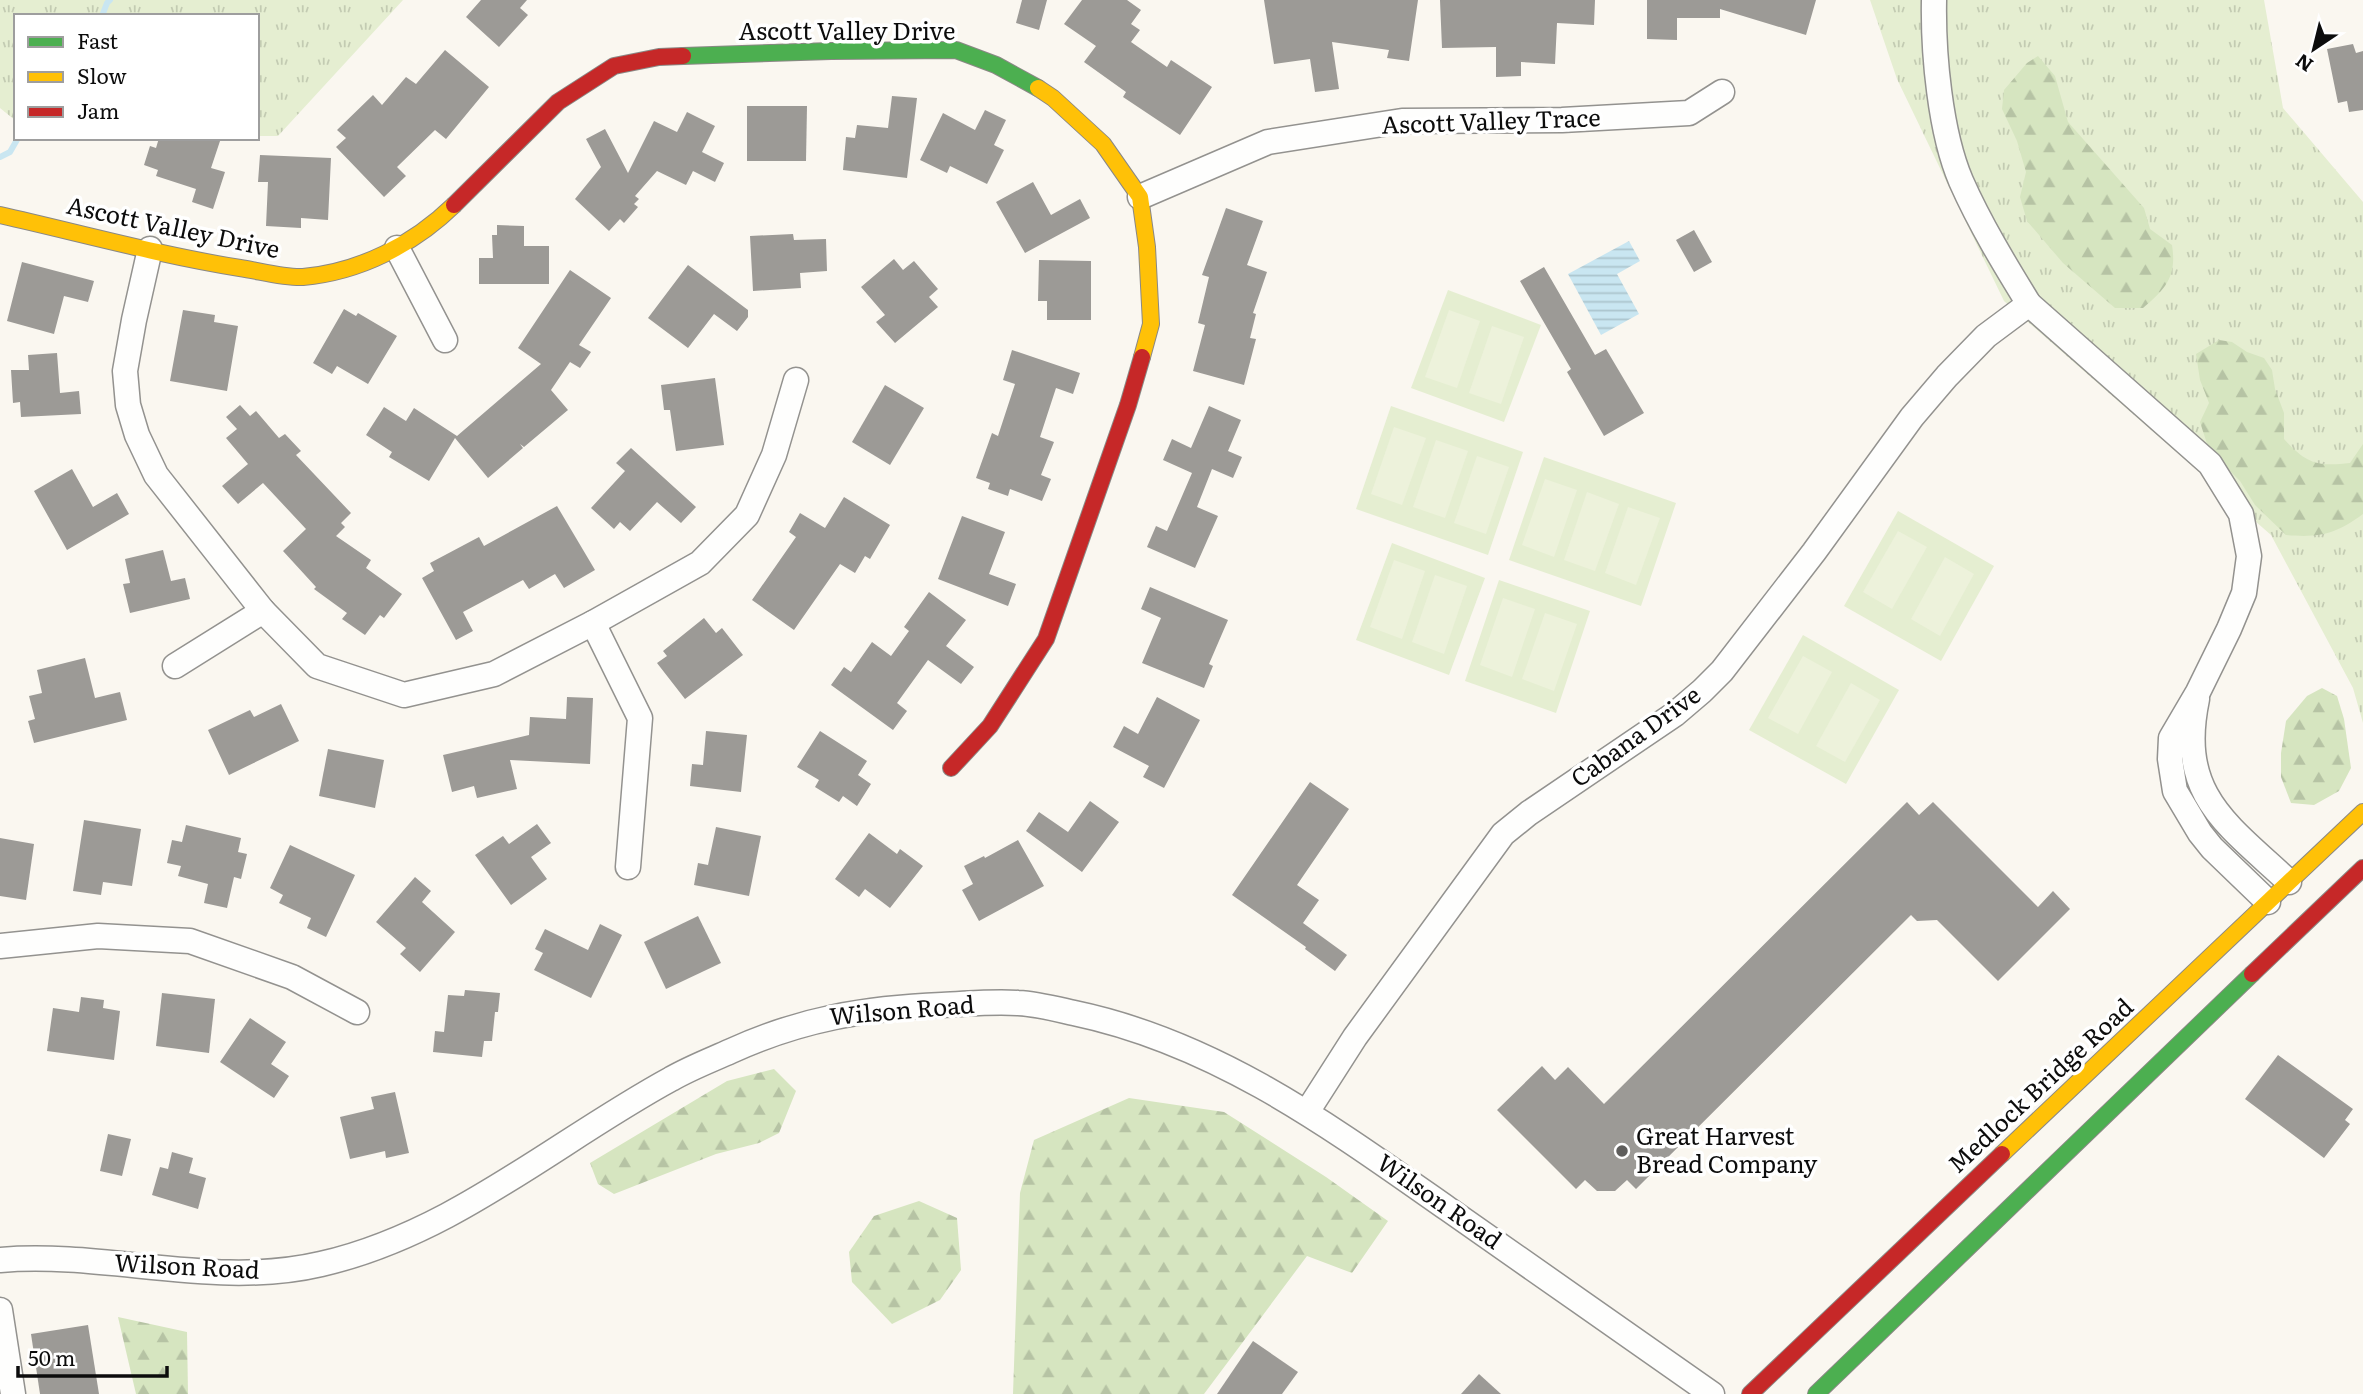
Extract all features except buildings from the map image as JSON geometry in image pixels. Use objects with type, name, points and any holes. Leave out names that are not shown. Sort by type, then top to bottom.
[{"type":"main road","name":"Ascott Valley Drive","points":[[0,215],[204,262],[301,277],[351,268],[397,248],[435,224],[558,102],[614,66],[659,57],[956,50],[1025,79],[1054,98],[1103,144],[1140,197],[1147,247],[1151,324],[1128,405],[1046,639],[990,726],[951,768]]},
{"type":"main road","name":"Medlock Bridge Road","points":[[1750,1394],[2278,898],[2363,812]]},
{"type":"main road","points":[[1816,1394],[2363,869]]},
{"type":"main road","points":[[2308,921],[2315,894]]},
{"type":"main road","points":[[2201,1001],[2264,944],[2270,934]]},
{"type":"main road","points":[[2078,1142],[2092,1110],[2118,1081]]},
{"type":"main road","points":[[1845,1387],[1854,1357]]},
{"type":"street","points":[[1934,0],[1935,61],[1946,127],[1960,179],[2029,304],[2210,464],[2241,514],[2249,556],[2244,593],[2198,692],[2171,737],[2169,759],[2175,791],[2206,840],[2278,898]]},
{"type":"street","name":"Ascott Valley Trace","points":[[1140,197],[1268,142],[1402,121],[1562,120],[1689,113],[1723,92]]},
{"type":"street","points":[[150,248],[125,371],[128,405],[137,435],[156,475],[263,611],[317,666],[404,695],[494,674],[593,624],[700,563],[747,515],[774,455],[796,380]]},
{"type":"street","points":[[397,248],[445,340]]},
{"type":"street","name":"Cabana Drive","points":[[1307,1112],[1356,1037],[1503,834],[1529,813],[1675,714],[1722,671],[1912,417],[1986,336],[2029,304]]},
{"type":"street","points":[[175,666],[263,611]]},
{"type":"street","points":[[593,624],[640,718],[628,867]]},
{"type":"street","points":[[2198,692],[2192,735],[2194,766],[2208,802],[2278,898]]},
{"type":"street","points":[[2206,840],[2224,823]]},
{"type":"street","points":[[0,946],[98,936],[190,941],[292,976],[357,1012]]},
{"type":"street","name":"Wilson Road","points":[[0,1260],[32,1259],[207,1272],[263,1272],[318,1265],[374,1250],[419,1231],[457,1211],[671,1079],[797,1024],[879,1008],[1019,1003],[1111,1020],[1169,1040],[1307,1112],[1712,1394]]},
{"type":"street","points":[[0,1310],[13,1394]]},
{"type":"green space","points":[[0,0],[403,0],[278,136],[259,136],[259,14],[14,14],[14,119],[0,108]]},
{"type":"green space","points":[[1870,0],[2264,0],[2283,108],[2363,202],[2363,723],[2353,688],[2271,535],[2004,301],[1897,79]]},
{"type":"green space","points":[[2038,56],[2055,76],[2068,122],[2144,208],[2150,229],[2172,245],[2173,265],[2168,281],[2143,308],[2115,308],[2063,263],[2027,221],[2020,197],[2026,172],[2017,141],[2002,109],[2004,90],[2027,63]]},
{"type":"green space","points":[[1448,290],[1541,325],[1504,422],[1411,388]]},
{"type":"green space","points":[[1449,310],[1480,321],[1457,388],[1425,377]]},
{"type":"green space","points":[[1492,326],[1524,337],[1501,404],[1469,393]]},
{"type":"green space","points":[[2219,340],[2232,342],[2247,352],[2264,358],[2272,370],[2275,389],[2284,413],[2284,439],[2299,453],[2320,463],[2350,463],[2363,444],[2363,514],[2327,533],[2309,536],[2286,535],[2255,505],[2240,481],[2209,450],[2200,422],[2209,403],[2200,380],[2196,354]]},
{"type":"green space","points":[[1391,406],[1523,452],[1488,555],[1356,509]]},
{"type":"green space","points":[[1394,427],[1426,438],[1402,505],[1371,494]]},
{"type":"green space","points":[[1436,440],[1468,451],[1445,518],[1413,507]]},
{"type":"green space","points":[[1477,456],[1509,467],[1486,534],[1454,523]]},
{"type":"green space","points":[[1544,457],[1676,503],[1641,606],[1509,560]]},
{"type":"green space","points":[[1545,479],[1577,490],[1554,557],[1522,545]]},
{"type":"green space","points":[[1587,492],[1619,504],[1595,571],[1564,560]]},
{"type":"green space","points":[[1628,507],[1660,518],[1636,585],[1605,573]]},
{"type":"green space","points":[[1898,511],[1994,566],[1941,661],[1844,606]]},
{"type":"green space","points":[[1898,531],[1927,547],[1892,609],[1863,592]]},
{"type":"green space","points":[[1392,543],[1485,578],[1449,675],[1356,640]]},
{"type":"green space","points":[[1945,557],[1974,574],[1940,636],[1911,619]]},
{"type":"green space","points":[[1394,560],[1425,571],[1402,639],[1370,627]]},
{"type":"green space","points":[[1435,575],[1467,586],[1444,654],[1412,642]]},
{"type":"green space","points":[[1499,580],[1590,611],[1556,713],[1465,681]]},
{"type":"green space","points":[[1503,598],[1535,609],[1512,677],[1480,665]]},
{"type":"green space","points":[[1545,613],[1577,624],[1554,691],[1522,679]]},
{"type":"green space","points":[[1803,635],[1899,690],[1846,784],[1749,730]]},
{"type":"green space","points":[[1803,656],[1832,672],[1798,734],[1768,718]]},
{"type":"green space","points":[[1851,683],[1880,700],[1845,762],[1816,746]]},
{"type":"green space","points":[[2322,688],[2337,696],[2344,719],[2351,768],[2339,791],[2314,805],[2291,803],[2281,777],[2281,753],[2286,721],[2307,696]]},
{"type":"green space","points":[[774,1069],[796,1091],[779,1133],[759,1143],[716,1154],[614,1194],[598,1184],[590,1163],[727,1081]]},
{"type":"green space","points":[[1129,1098],[1224,1112],[1326,1177],[1388,1221],[1352,1273],[1307,1256],[1204,1394],[1013,1394],[1020,1193],[1034,1140]]},
{"type":"green space","points":[[919,1201],[957,1218],[961,1270],[940,1300],[892,1324],[852,1282],[849,1252],[874,1216]]},
{"type":"green space","points":[[118,1317],[187,1332],[188,1394],[136,1394]]},
{"type":"water","points":[[1629,241],[1640,261],[1617,274],[1639,314],[1601,335],[1568,274]]},
{"type":"waterway","points":[[103,14],[110,0]]},
{"type":"waterway","points":[[0,157],[10,152],[17,140]]},
{"type":"traffic: fast","points":[[683,56],[956,50],[996,65],[1038,88]]},
{"type":"traffic: fast","points":[[1816,1394],[2252,974]]},
{"type":"traffic: slow","points":[[1038,88],[1053,98],[1103,144],[1140,197],[1147,247],[1151,324],[1142,357]]},
{"type":"traffic: slow","points":[[0,215],[180,257],[303,277],[345,269],[385,254],[422,232],[454,205]]},
{"type":"traffic: slow","points":[[2002,1154],[2363,812]]},
{"type":"traffic: jam","points":[[454,205],[558,102],[614,66],[659,57],[683,56]]},
{"type":"traffic: jam","points":[[951,768],[990,726],[1046,639],[1128,405],[1142,357]]},
{"type":"traffic: jam","points":[[2252,974],[2363,868]]},
{"type":"traffic: jam","points":[[1750,1394],[2002,1154]]},
{"type":"place","name":"Great Harvest Bread Company","points":[[1622,1151]]}]
